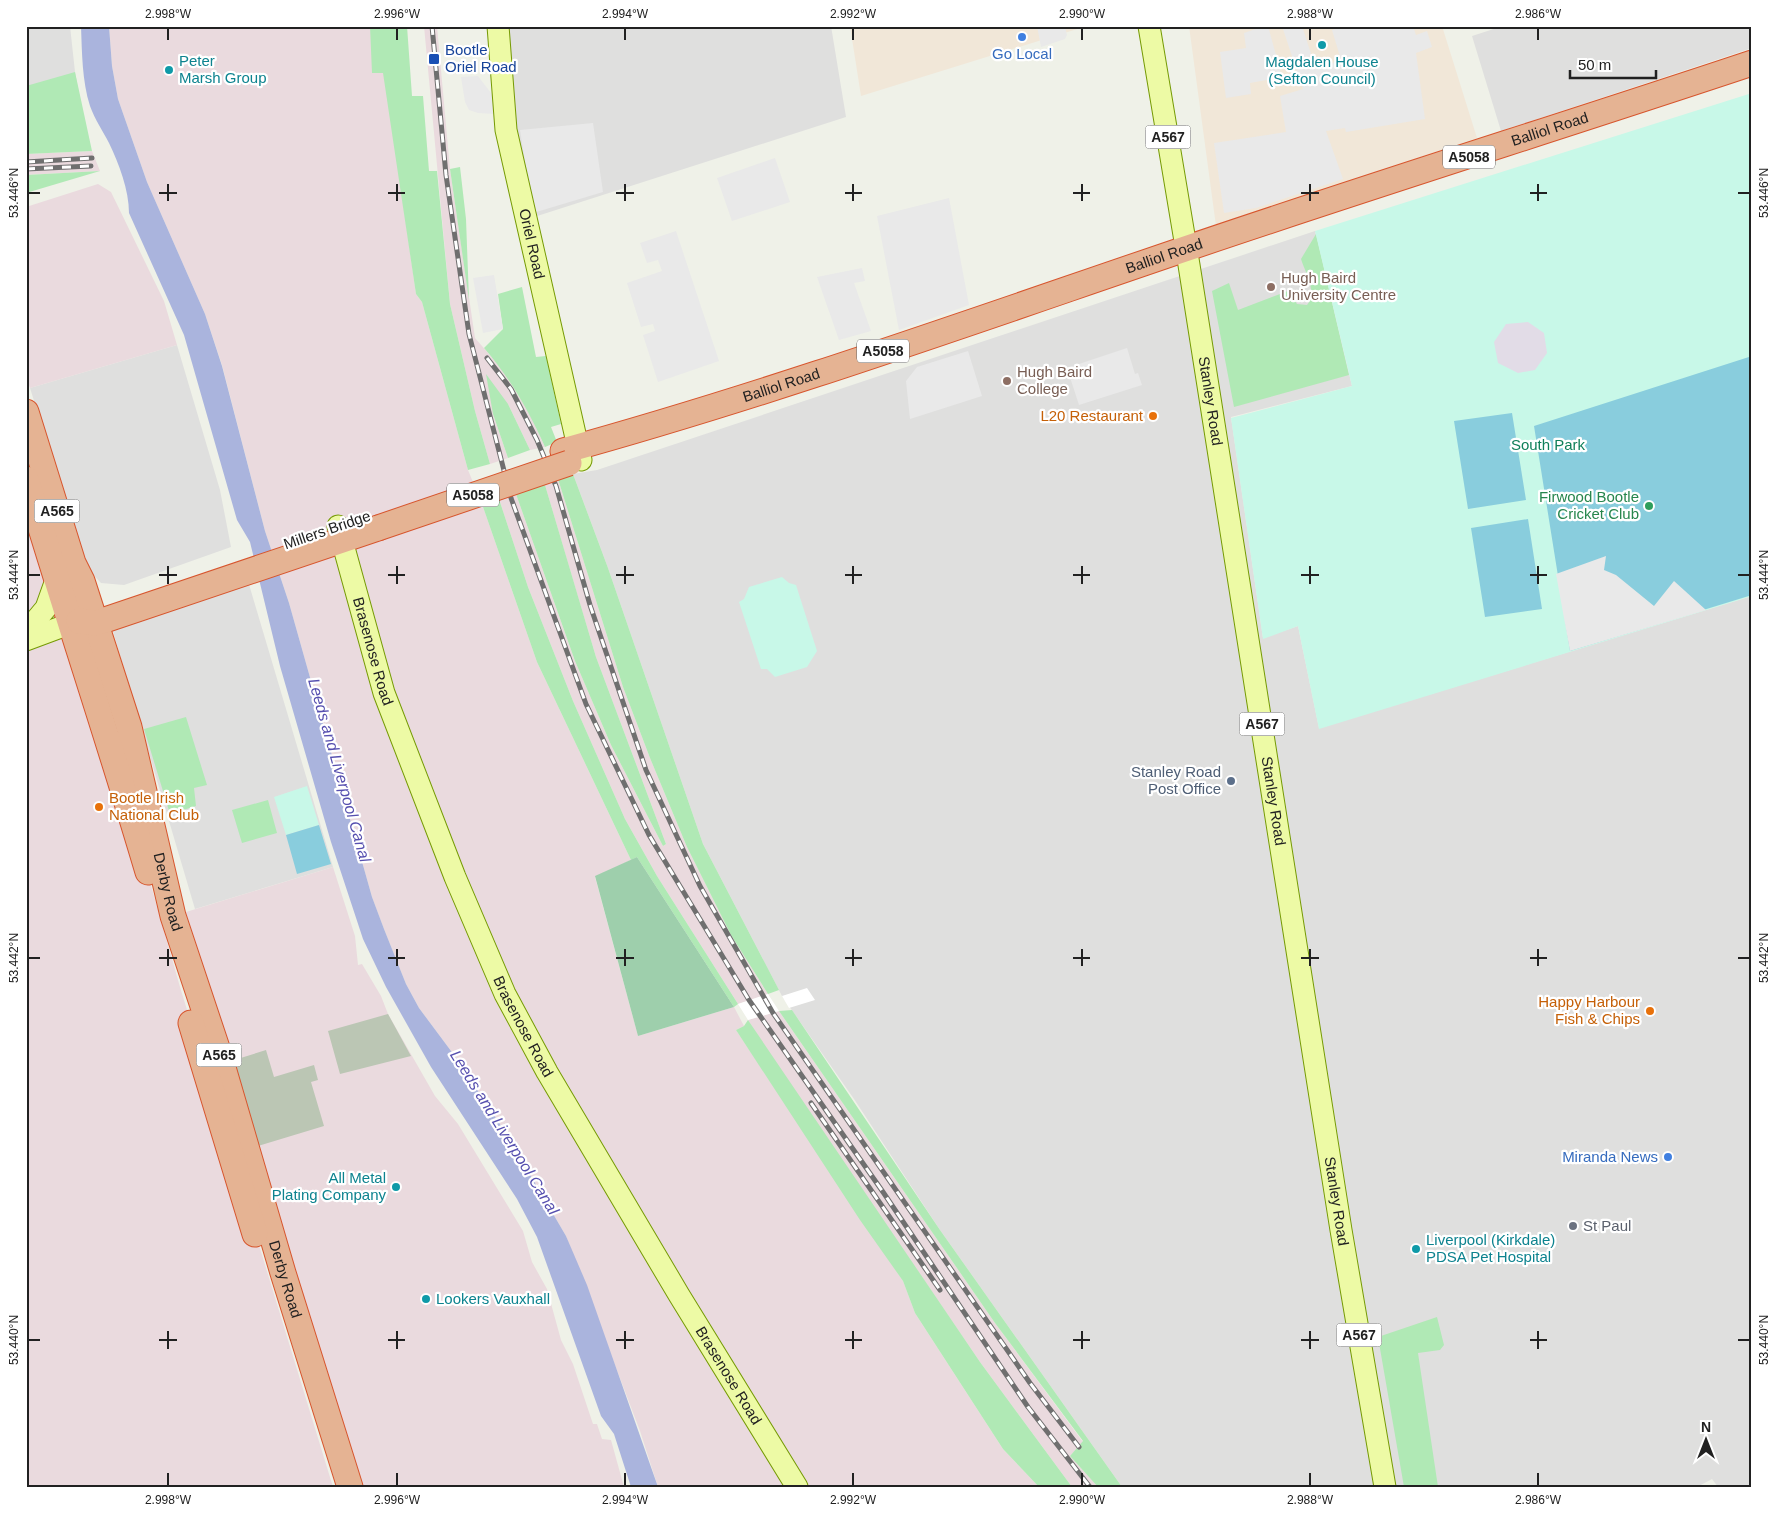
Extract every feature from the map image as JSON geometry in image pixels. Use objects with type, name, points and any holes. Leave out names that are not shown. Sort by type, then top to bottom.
[{"type":"highway","name":"Balliol Road","points":[[1188,257],[1752,63]]},
{"type":"highway","name":"Balliol Road","points":[[572,455],[699,411],[881,352],[1752,79]]},
{"type":"highway","name":"Derby Road","points":[[26,412],[65,572]]},
{"type":"highway","name":"Millers Bridge","points":[[85,619],[572,455]]},
{"type":"highway","name":"Derby Road","points":[[26,479],[129,727],[173,916],[219,1054],[283,1273],[350,1487]]},
{"type":"highway","name":"Derby Road","points":[[85,619],[97,706],[226,1142],[333,1487]]},
{"type":"main road","name":"Oriel Road","points":[[498,26],[506,130],[572,455]]},
{"type":"main road","name":"Stanley Road","points":[[1149,26],[1188,257],[1341,1230],[1385,1487]]},
{"type":"main road","name":"Brasenose Road","points":[[334,535],[384,693],[455,878],[505,994],[547,1072],[678,1295],[797,1487]]},
{"type":"main road","points":[[26,632],[46,608],[65,572]]},
{"type":"main road","name":"Millers Bridge","points":[[26,640],[85,619]]},
{"type":"shaded area","points":[[26,26],[70,26],[75,72],[83,115],[26,132]]},
{"type":"shaded area","points":[[109,26],[378,26],[416,294],[422,302],[468,470],[482,504],[537,662],[631,860],[595,877],[638,1036],[734,1007],[744,1026],[736,1030],[903,1281],[915,1313],[1003,1449],[1039,1487],[658,1487],[640,1431],[566,1236],[507,1135],[457,1059],[419,1008],[406,984],[384,929],[372,897],[289,603],[265,531],[222,365],[205,314],[147,182],[118,99],[112,66]]},
{"type":"shaded area","points":[[424,26],[437,26],[450,169],[475,338],[502,369],[530,414],[545,447],[530,450],[508,404],[493,414],[508,458],[490,464],[475,411],[450,304]]},
{"type":"shaded area","points":[[507,26],[831,26],[846,117],[531,218],[514,124]]},
{"type":"shaded area","points":[[850,26],[1087,26],[861,96]]},
{"type":"shaded area","points":[[1037,26],[1068,26],[1065,27],[1067,35],[1065,39],[1041,47]]},
{"type":"shaded area","points":[[1189,26],[1442,26],[1477,138],[1216,226]]},
{"type":"shaded area","points":[[1268,26],[1282,77],[1250,83],[1251,94],[1226,98],[1220,52],[1246,48],[1244,33]]},
{"type":"shaded area","points":[[1282,26],[1302,26],[1316,69],[1341,60],[1332,30],[1343,26],[1362,28],[1413,26],[1416,35],[1427,31],[1432,47],[1416,53],[1425,119],[1346,132],[1345,128],[1326,131],[1343,179],[1256,208],[1224,213],[1214,143],[1286,132],[1280,96],[1303,89]]},
{"type":"shaded area","points":[[1503,26],[1752,26],[1752,48],[1501,131],[1472,36]]},
{"type":"shaded area","points":[[478,76],[494,97],[495,114],[478,113],[469,110],[465,102],[461,77]]},
{"type":"shaded area","points":[[593,123],[603,192],[533,213],[520,130]]},
{"type":"shaded area","points":[[92,151],[100,171],[26,175],[26,154]]},
{"type":"shaded area","points":[[775,158],[790,202],[732,221],[717,178]]},
{"type":"shaded area","points":[[98,184],[111,192],[164,301],[177,345],[30,388],[26,376],[26,207]]},
{"type":"shaded area","points":[[949,198],[969,305],[899,330],[877,216]]},
{"type":"shaded area","points":[[676,231],[719,361],[658,382],[643,335],[655,331],[653,324],[641,327],[627,283],[662,271],[658,260],[647,263],[640,243]]},
{"type":"shaded area","points":[[1315,231],[1352,386],[1231,417],[1263,638],[1298,626],[1319,728],[1752,596],[1752,1487],[1718,1487],[1712,1479],[1697,1487],[1122,1487],[940,1230],[854,1099],[782,996],[703,844],[608,568],[573,474],[597,470]]},
{"type":"shaded area","points":[[862,268],[865,281],[854,283],[871,331],[839,340],[817,277]]},
{"type":"shaded area","points":[[494,275],[503,329],[483,333],[473,278]]},
{"type":"shaded area","points":[[1528,322],[1544,333],[1547,353],[1535,370],[1518,373],[1498,363],[1494,342],[1506,324]]},
{"type":"shaded area","points":[[177,345],[220,490],[231,547],[124,585],[101,583],[86,567],[30,388]]},
{"type":"shaded area","points":[[1127,348],[1135,374],[1138,373],[1142,385],[1079,405],[1067,368]]},
{"type":"shaded area","points":[[968,351],[982,396],[910,419],[906,381],[917,367]]},
{"type":"shaded area","points":[[26,479],[132,819],[180,987],[333,1487],[26,1487]]},
{"type":"shaded area","points":[[558,479],[623,687],[650,758],[687,847],[731,935],[768,994],[738,1004],[657,876],[625,819],[573,701],[528,587],[499,499],[516,494],[575,661],[611,745],[663,846],[666,844],[596,657],[545,485]]},
{"type":"shaded area","points":[[1606,556],[1604,570],[1616,575],[1654,606],[1674,581],[1706,610],[1570,651],[1556,574]]},
{"type":"shaded area","points":[[248,581],[333,867],[195,909],[112,628]]},
{"type":"shaded area","points":[[333,867],[355,936],[358,965],[362,964],[435,1096],[458,1124],[523,1231],[532,1262],[547,1289],[561,1340],[573,1364],[593,1424],[597,1424],[602,1439],[611,1440],[624,1487],[350,1487],[173,916]]},
{"type":"shaded area","points":[[779,1011],[995,1323],[1083,1442],[1070,1456],[1098,1487],[1072,1487],[980,1362],[774,1061],[748,1020]]},
{"type":"shaded area","points":[[388,1014],[411,1056],[340,1074],[328,1031]]},
{"type":"shaded area","points":[[266,1050],[274,1077],[314,1065],[318,1080],[311,1082],[324,1126],[258,1146],[231,1061]]},
{"type":"green space","points":[[370,26],[407,26],[412,96],[423,96],[429,171],[437,171],[450,304],[475,411],[490,464],[468,470],[422,302],[416,294],[383,73],[372,73]]},
{"type":"green space","points":[[75,72],[92,151],[26,154],[26,86]]},
{"type":"green space","name":"South Park","points":[[1752,93],[1752,596],[1319,729],[1298,626],[1263,639],[1231,418],[1352,386],[1315,231]]},
{"type":"green space","points":[[460,167],[466,219],[469,300],[450,169]]},
{"type":"green space","points":[[100,171],[26,193],[26,175]]},
{"type":"green space","points":[[1316,234],[1349,375],[1234,407],[1212,291],[1229,283],[1238,310],[1288,291],[1297,304],[1307,305],[1310,300],[1311,289],[1301,259]]},
{"type":"green space","points":[[522,287],[536,357],[546,356],[561,424],[551,427],[557,442],[545,447],[518,395],[484,348],[503,329],[498,294]]},
{"type":"green space","name":"Firwood Bootle Cricket Club","points":[[1752,356],[1752,595],[1570,651],[1534,426]]},
{"type":"green space","points":[[486,374],[508,404],[530,450],[508,458],[493,414]]},
{"type":"green space","points":[[1512,413],[1526,500],[1468,509],[1454,421]]},
{"type":"green space","points":[[573,474],[608,568],[703,844],[779,990],[768,994],[731,935],[687,847],[650,758],[623,687],[558,479]]},
{"type":"green space","points":[[545,485],[596,657],[666,844],[663,846],[611,745],[575,661],[516,494]]},
{"type":"green space","points":[[499,499],[528,587],[573,701],[625,819],[657,876],[738,1004],[734,1007],[637,857],[631,860],[537,662],[482,504]]},
{"type":"green space","points":[[1528,519],[1542,609],[1485,617],[1471,528]]},
{"type":"green space","points":[[782,577],[789,583],[796,585],[817,651],[807,667],[775,677],[767,669],[761,669],[739,602],[744,599],[749,587]]},
{"type":"green space","points":[[186,717],[207,785],[194,788],[196,806],[170,814],[144,729]]},
{"type":"green space","points":[[307,786],[319,825],[286,835],[274,797]]},
{"type":"green space","points":[[268,800],[277,833],[242,843],[232,810]]},
{"type":"green space","points":[[319,825],[331,864],[297,874],[286,835]]},
{"type":"green space","points":[[637,857],[734,1007],[638,1036],[595,876]]},
{"type":"green space","points":[[792,1010],[940,1230],[1122,1487],[1098,1487],[1070,1456],[1083,1441],[995,1323],[779,1011]]},
{"type":"green space","points":[[748,1020],[980,1362],[1072,1487],[1039,1487],[1003,1449],[915,1313],[903,1281],[860,1220],[736,1030],[744,1026]]},
{"type":"green space","points":[[1437,1317],[1444,1345],[1440,1350],[1418,1353],[1438,1487],[1404,1487],[1378,1337]]},
{"type":"water","name":"Leeds and Liverpool Canal","points":[[81,26],[109,26],[112,66],[118,99],[147,182],[205,314],[222,366],[265,531],[289,603],[372,897],[384,929],[406,984],[419,1008],[457,1059],[507,1135],[566,1236],[587,1285],[658,1487],[631,1487],[614,1434],[601,1416],[537,1237],[517,1199],[431,1067],[386,987],[363,939],[331,842],[280,666],[250,542],[237,520],[184,335],[129,213],[129,204],[120,168],[90,106],[84,77]]},
{"type":"pier","points":[[807,988],[815,1000],[789,1008],[782,996]]},
{"type":"pier","points":[[768,994],[779,1011],[748,1020],[738,1004]]},
{"type":"railway","points":[[432,26],[446,175],[469,334],[511,498],[586,704],[649,835],[749,1000],[883,1192],[1028,1407],[1090,1487]]},
{"type":"railway","points":[[26,162],[92,158]]},
{"type":"railway","points":[[26,169],[91,166]]},
{"type":"railway","points":[[487,358],[511,389],[537,440],[556,486],[590,605],[646,770],[700,886],[773,1013],[1030,1383],[1079,1447]]},
{"type":"railway","points":[[811,1103],[940,1290]]},
{"type":"place","name":"Go Local","points":[[1022,37]]},
{"type":"place","name":"Magdalen House (Sefton Council)","points":[[1322,45]]},
{"type":"place","name":"Bootle Oriel Road","points":[[434,59]]},
{"type":"place","name":"Peter Marsh Group","points":[[169,70]]},
{"type":"place","name":"Hugh Baird University Centre","points":[[1271,287]]},
{"type":"place","name":"Hugh Baird College","points":[[1007,381]]},
{"type":"place","name":"L20 Restaurant","points":[[1153,416]]},
{"type":"place","name":"Firwood Bootle Cricket Club","points":[[1649,506]]},
{"type":"place","name":"Stanley Road Post Office","points":[[1231,781]]},
{"type":"place","name":"Bootle Irish National Club","points":[[99,807]]},
{"type":"place","name":"Happy Harbour Fish & Chips","points":[[1650,1011]]},
{"type":"place","name":"Miranda News","points":[[1668,1157]]},
{"type":"place","name":"All Metal Plating Company","points":[[396,1187]]},
{"type":"place","name":"St Paul","points":[[1573,1226]]},
{"type":"place","name":"Liverpool (Kirkdale) PDSA Pet Hospital","points":[[1416,1249]]},
{"type":"place","name":"Lookers Vauxhall","points":[[426,1299]]}]
